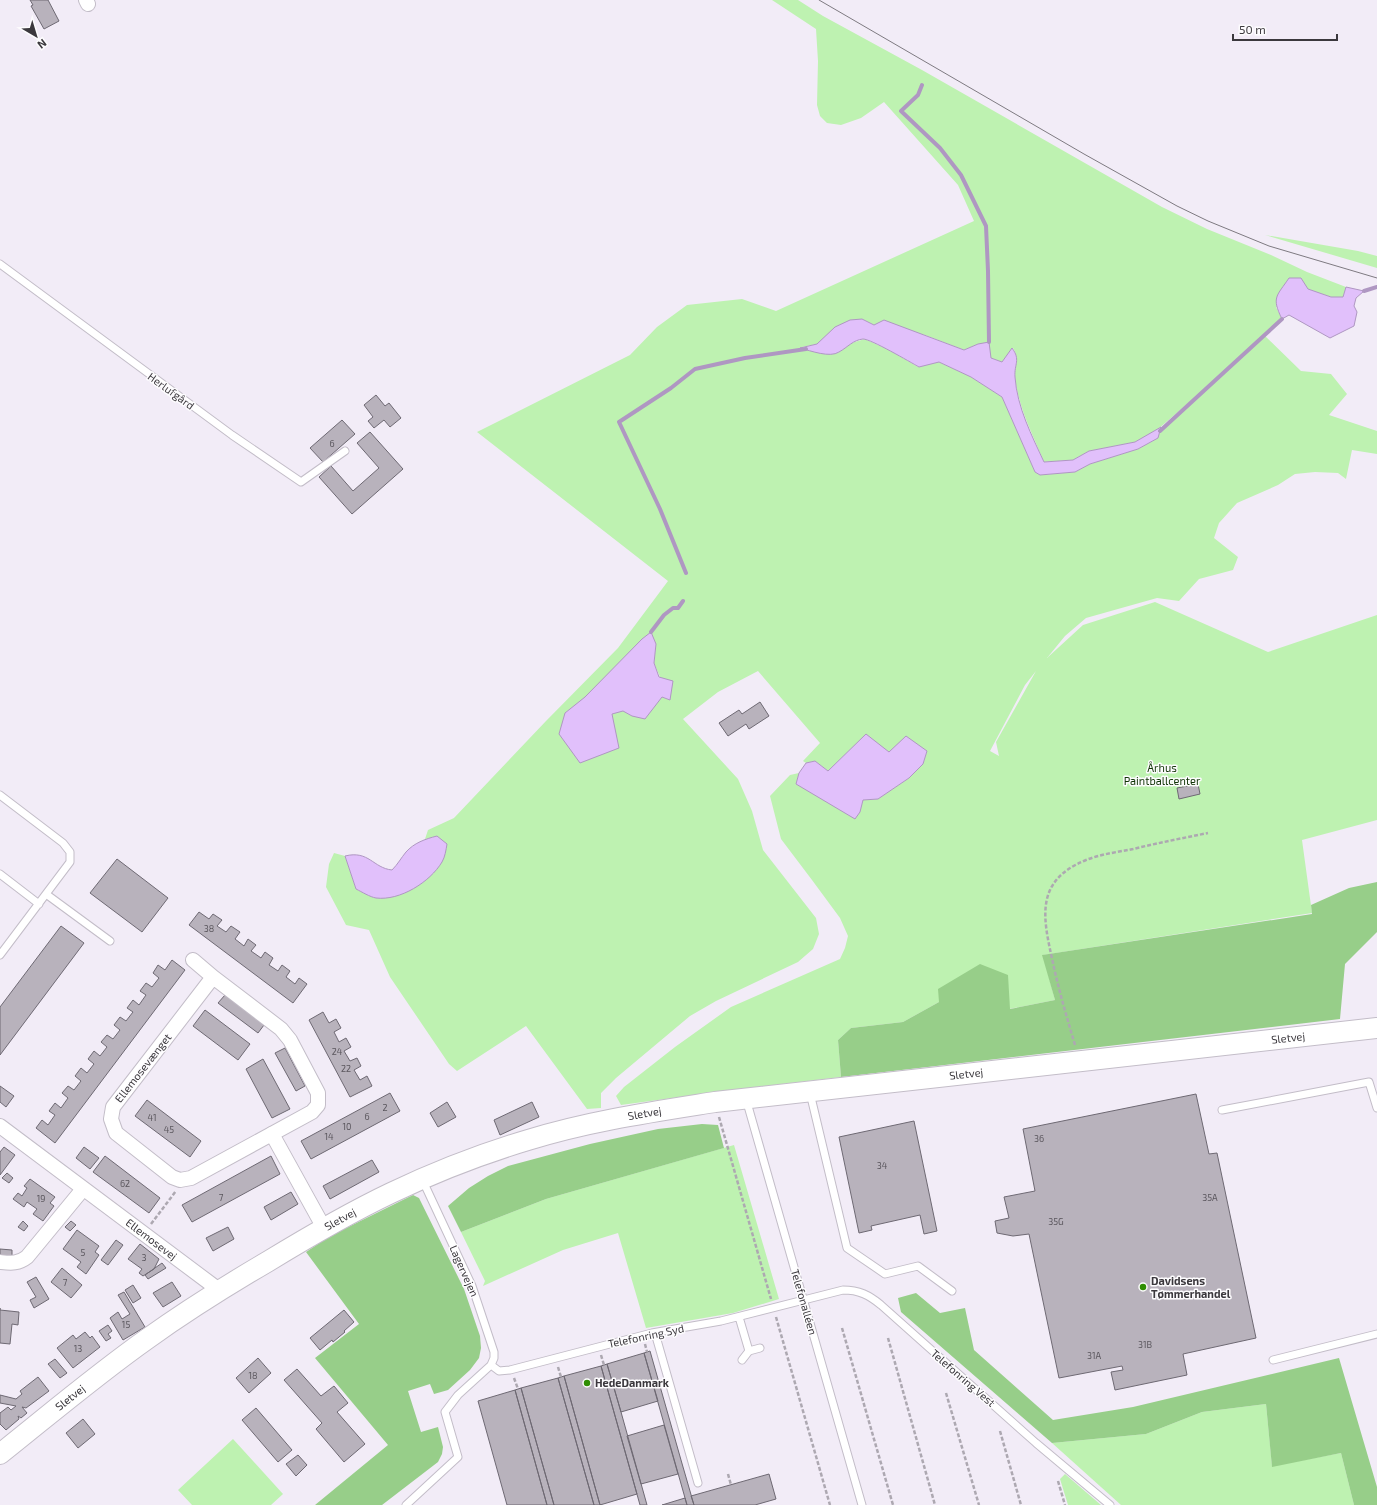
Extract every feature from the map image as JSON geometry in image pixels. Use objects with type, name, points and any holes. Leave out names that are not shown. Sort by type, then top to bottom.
[{"type":"street","points":[[180,1180],[191,1178],[272,1134],[312,1112],[318,1105],[318,1093],[290,1040],[281,1029],[193,960]]},
{"type":"street","name":"Ellemosevænget","points":[[180,1180],[172,1177],[116,1133],[111,1119],[113,1107],[214,977]]},
{"type":"street","name":"Sletvej","points":[[0,1454],[146,1339],[219,1290],[324,1228],[391,1193],[422,1179],[503,1148],[570,1128],[610,1119],[715,1102],[1377,1028]]},
{"type":"street","name":"Ellemosevej","points":[[0,1126],[219,1290]]},
{"type":"street","points":[[272,1134],[324,1228]]},
{"type":"street","points":[[0,1262],[14,1263],[21,1261],[26,1257],[83,1189]]},
{"type":"lane","name":"Herlufgård","points":[[0,264],[232,435],[302,482],[345,451]]},
{"type":"lane","points":[[0,795],[63,843],[70,852],[70,862],[0,955]]},
{"type":"lane","points":[[0,874],[39,904]]},
{"type":"lane","points":[[46,894],[110,941]]},
{"type":"lane","points":[[1222,1110],[1369,1082],[1377,1108]]},
{"type":"lane","points":[[809,1091],[847,1248],[885,1274],[918,1266],[952,1291]]},
{"type":"lane","name":"Telefonalléen","points":[[746,1098],[862,1505]]},
{"type":"lane","name":"Lagervejen","points":[[422,1179],[472,1286],[494,1352],[494,1358],[491,1365]]},
{"type":"lane","name":"Telefonring Vest","points":[[803,1300],[843,1290],[862,1292],[870,1296],[1036,1443],[1110,1505]]},
{"type":"lane","name":"Telefonring Syd","points":[[491,1365],[499,1371],[510,1370],[655,1333],[739,1317],[803,1300]]},
{"type":"lane","points":[[739,1317],[749,1351]]},
{"type":"lane","points":[[655,1333],[698,1483]]},
{"type":"lane","points":[[1273,1360],[1377,1334]]},
{"type":"lane","points":[[742,1360],[749,1351],[760,1348]]},
{"type":"lane","points":[[406,1505],[458,1457],[445,1412],[458,1395],[491,1365]]},
{"type":"path","points":[[1079,1061],[1060,993],[1046,932],[1044,914],[1051,888],[1061,875],[1086,860],[1107,854],[1208,833]]},
{"type":"path","points":[[715,1102],[830,1505]]},
{"type":"path","points":[[144,1234],[177,1189],[180,1180]]},
{"type":"path","points":[[842,1328],[893,1505]]},
{"type":"path","points":[[888,1338],[936,1505]]},
{"type":"path","points":[[946,1393],[979,1505]]},
{"type":"path","points":[[1000,1431],[1021,1505]]},
{"type":"path","points":[[728,1474],[731,1485]]},
{"type":"path","points":[[1058,1481],[1065,1505]]},
{"type":"green space","name":"Århus Paintballcenter","points":[[772,0],[798,0],[823,16],[922,70],[1162,207],[1207,229],[1346,287],[1343,297],[1331,297],[1308,289],[1276,307],[1282,319],[1264,335],[1301,371],[1331,374],[1347,394],[1329,415],[1377,431],[1377,454],[1352,450],[1346,479],[1338,473],[1315,472],[1295,474],[1278,485],[1237,503],[1219,523],[1214,538],[1238,557],[1233,570],[1199,579],[1179,601],[1157,598],[1086,618],[1065,636],[1047,658],[1083,625],[1155,602],[1268,652],[1377,615],[1377,820],[1302,840],[1312,913],[1043,955],[1055,1000],[1009,1009],[939,1002],[903,1022],[851,1028],[838,1040],[841,1077],[621,1105],[616,1096],[624,1087],[675,1047],[731,1007],[840,959],[848,936],[840,918],[781,839],[770,796],[790,775],[799,773],[796,784],[860,812],[863,800],[878,799],[909,778],[923,764],[927,751],[889,753],[828,771],[815,761],[806,763],[803,761],[820,743],[758,671],[718,692],[683,719],[738,779],[752,811],[763,850],[816,918],[819,934],[813,949],[798,962],[716,1001],[690,1016],[616,1078],[601,1093],[601,1108],[587,1109],[526,1026],[457,1071],[449,1064],[390,977],[369,930],[346,925],[326,887],[329,864],[334,853],[345,856],[356,889],[375,898],[437,837],[425,839],[428,830],[454,818],[618,648],[668,581],[477,432],[630,355],[657,327],[687,305],[742,299],[776,311],[974,221],[958,185],[884,102],[861,118],[841,125],[827,123],[820,116],[817,105],[818,61],[816,29]],"holes":[[[862,319],[874,325],[925,335],[964,350],[978,344],[991,358],[1002,362],[1013,348],[1016,355],[1015,377],[1019,399],[1026,421],[1044,462],[1073,460],[1089,451],[1135,442],[1157,430],[1207,387],[1160,431],[1158,438],[1138,449],[1090,464],[1075,472],[1041,475],[1035,472],[1002,397],[971,377],[939,362],[918,367],[891,351],[865,339],[851,343],[838,353],[802,347],[817,344]],[[656,644],[654,663],[670,700],[662,697],[632,716],[623,710],[612,714],[565,713]],[[1036,671],[996,742],[999,756],[990,751],[1025,685]]]},
{"type":"green space","points":[[1265,235],[1358,251],[1377,256],[1377,268]]},
{"type":"green space","points":[[1377,882],[1377,932],[1345,964],[1340,1019],[841,1077],[838,1040],[851,1028],[903,1022],[939,1002],[938,989],[980,964],[1008,975],[1010,1009],[1055,1000],[1042,955],[1312,914],[1311,905],[1349,888]]},
{"type":"green space","points":[[702,1124],[718,1125],[724,1148],[546,1199],[461,1232],[448,1206],[469,1188],[508,1166],[590,1144],[658,1129]]},
{"type":"green space","points":[[734,1145],[779,1299],[733,1313],[646,1328],[618,1233],[563,1250],[483,1286],[485,1281],[461,1232],[546,1199]]},
{"type":"green space","points":[[413,1195],[419,1198],[464,1289],[480,1336],[481,1348],[479,1358],[470,1370],[448,1390],[434,1394],[430,1384],[408,1391],[421,1432],[438,1427],[443,1447],[442,1454],[438,1462],[382,1505],[315,1505],[388,1445],[315,1358],[359,1324],[306,1252],[330,1236]]},
{"type":"green space","points":[[916,1293],[940,1313],[965,1308],[974,1350],[1053,1420],[1133,1407],[1339,1358],[1377,1487],[1377,1505],[1354,1505],[1341,1453],[1272,1467],[1266,1404],[1202,1412],[1146,1434],[1052,1443],[901,1312],[898,1298]]},
{"type":"green space","points":[[1266,1404],[1272,1466],[1341,1453],[1354,1505],[1121,1505],[1052,1443],[1146,1434],[1202,1412]]},
{"type":"green space","points":[[233,1439],[283,1494],[271,1505],[192,1505],[178,1490]]},
{"type":"green space","points":[[1065,1474],[1101,1505],[1068,1505],[1060,1479]]},
{"type":"shaded area","points":[[1289,278],[1301,278],[1308,289],[1331,297],[1343,297],[1346,287],[1364,291],[1356,298],[1354,306],[1357,312],[1354,326],[1330,338],[1289,315],[1282,319],[1276,301],[1279,293]]},
{"type":"shaded area","points":[[862,319],[874,325],[884,320],[964,350],[978,344],[989,342],[991,358],[1002,362],[1012,348],[1017,359],[1015,373],[1016,388],[1022,410],[1044,462],[1073,460],[1089,451],[1135,442],[1161,427],[1158,438],[1138,449],[1090,464],[1075,472],[1040,475],[1035,472],[1002,397],[971,377],[939,362],[919,367],[882,347],[863,339],[853,342],[835,354],[820,353],[800,348],[817,344],[835,327],[850,320]]},
{"type":"shaded area","points":[[651,632],[656,644],[654,663],[659,677],[673,681],[670,700],[662,697],[645,719],[632,716],[623,711],[612,714],[619,748],[580,763],[559,734],[565,713],[585,697],[642,639]]},
{"type":"shaded area","points":[[866,734],[889,752],[906,736],[927,751],[923,764],[909,778],[878,799],[863,800],[860,812],[855,819],[796,784],[799,773],[806,763],[815,761],[828,771]]},
{"type":"shaded area","points":[[437,836],[447,844],[445,856],[437,869],[414,889],[395,896],[376,898],[356,889],[345,856],[360,855],[386,869],[392,870],[406,852],[413,846],[424,840]]},
{"type":"building","points":[[30,0],[48,0],[59,21],[44,29],[31,6],[33,5]]},
{"type":"building","points":[[376,395],[385,406],[389,403],[401,418],[390,427],[384,420],[374,428],[368,421],[373,417],[364,405]]},
{"type":"building","points":[[342,420],[355,434],[323,462],[310,448]]},
{"type":"building","points":[[370,432],[403,469],[352,514],[319,477],[331,466],[353,491],[379,468],[357,443]]},
{"type":"building","points":[[760,702],[769,716],[749,729],[746,724],[728,736],[719,723],[739,710],[742,714]]},
{"type":"building","points":[[1198,784],[1200,794],[1179,799],[1177,788]]},
{"type":"building","points":[[117,859],[168,898],[142,932],[90,893]]},
{"type":"building","points":[[199,912],[209,919],[213,914],[222,920],[217,926],[226,932],[231,926],[240,932],[235,939],[244,946],[248,939],[256,945],[251,951],[261,958],[265,952],[273,958],[269,965],[278,971],[282,965],[290,971],[286,977],[295,984],[299,978],[307,984],[293,1003],[189,925]]},
{"type":"building","points":[[61,926],[84,943],[0,1055],[0,1007]]},
{"type":"building","points":[[172,960],[185,970],[55,1143],[36,1128],[42,1120],[48,1125],[55,1115],[49,1111],[55,1103],[61,1108],[68,1098],[62,1093],[68,1086],[74,1090],[81,1081],[75,1076],[81,1068],[87,1073],[94,1064],[88,1059],[94,1051],[100,1056],[107,1047],[101,1042],[107,1035],[113,1039],[120,1030],[114,1025],[120,1017],[126,1021],[133,1012],[127,1008],[133,1000],[139,1005],[146,995],[140,991],[146,983],[152,987],[159,978],[153,973],[158,965],[165,970]]},
{"type":"building","points":[[225,995],[264,1025],[258,1033],[218,1003]]},
{"type":"building","points":[[205,1010],[250,1044],[238,1060],[193,1026]]},
{"type":"building","points":[[323,1012],[329,1023],[336,1019],[341,1028],[334,1032],[339,1042],[346,1038],[351,1047],[344,1051],[350,1061],[357,1058],[361,1066],[354,1070],[360,1080],[367,1076],[372,1086],[350,1097],[309,1020]]},
{"type":"building","points":[[285,1048],[305,1086],[296,1091],[275,1053]]},
{"type":"building","points":[[263,1059],[290,1109],[272,1118],[246,1069]]},
{"type":"building","points":[[0,1086],[14,1096],[6,1107],[0,1102]]},
{"type":"building","points":[[390,1093],[400,1111],[311,1159],[301,1141]]},
{"type":"building","name":"Davidsens Tømmerhandel","points":[[1196,1094],[1209,1154],[1217,1153],[1256,1338],[1183,1354],[1187,1375],[1115,1390],[1111,1372],[1123,1370],[1122,1366],[1059,1378],[1029,1234],[1013,1236],[997,1233],[995,1221],[1009,1218],[1004,1197],[1035,1191],[1023,1129]]},
{"type":"building","points":[[147,1100],[201,1141],[190,1157],[135,1116]]},
{"type":"building","points":[[447,1102],[456,1117],[438,1127],[430,1113]]},
{"type":"building","points":[[532,1102],[539,1117],[500,1135],[494,1120]]},
{"type":"building","points":[[914,1121],[937,1231],[924,1234],[920,1215],[871,1226],[872,1230],[859,1233],[839,1137]]},
{"type":"building","points":[[4,1147],[15,1155],[0,1175],[0,1152]]},
{"type":"building","points":[[84,1147],[99,1158],[90,1169],[76,1158]]},
{"type":"building","points":[[105,1156],[160,1198],[149,1213],[93,1172]]},
{"type":"building","points":[[271,1156],[280,1174],[192,1222],[182,1205]]},
{"type":"building","points":[[372,1160],[379,1172],[330,1199],[323,1186]]},
{"type":"building","points":[[7,1173],[13,1178],[9,1183],[2,1178]]},
{"type":"building","points":[[30,1179],[55,1197],[50,1203],[54,1206],[43,1221],[33,1214],[37,1209],[27,1202],[24,1207],[13,1199],[18,1193],[22,1196],[27,1188],[24,1186]]},
{"type":"building","points":[[291,1192],[298,1204],[271,1220],[264,1207]]},
{"type":"building","points":[[23,1221],[28,1226],[24,1231],[18,1227]]},
{"type":"building","points":[[71,1221],[76,1225],[70,1231],[65,1227]]},
{"type":"building","points":[[228,1227],[234,1239],[213,1251],[206,1238]]},
{"type":"building","points":[[77,1230],[99,1246],[95,1252],[99,1255],[86,1274],[77,1267],[81,1262],[63,1249]]},
{"type":"building","points":[[116,1240],[123,1245],[108,1265],[101,1260]]},
{"type":"building","points":[[140,1244],[159,1259],[154,1269],[143,1276],[139,1273],[142,1269],[128,1259]]},
{"type":"building","points":[[0,1249],[12,1250],[12,1258],[0,1257]]},
{"type":"building","points":[[162,1263],[166,1268],[148,1279],[145,1275]]},
{"type":"building","points":[[62,1268],[82,1285],[71,1298],[51,1282]]},
{"type":"building","points":[[36,1277],[49,1299],[34,1308],[30,1300],[36,1297],[27,1282]]},
{"type":"building","points":[[172,1282],[181,1296],[163,1307],[153,1293]]},
{"type":"building","points":[[133,1285],[141,1298],[133,1303],[125,1290]]},
{"type":"building","points":[[124,1292],[145,1327],[123,1340],[110,1318],[118,1312],[122,1319],[130,1314],[118,1295]]},
{"type":"building","points":[[0,1310],[19,1312],[18,1325],[12,1324],[10,1344],[0,1343]]},
{"type":"building","points":[[344,1310],[354,1322],[333,1342],[332,1340],[320,1350],[310,1338]]},
{"type":"building","points":[[108,1325],[112,1331],[108,1334],[111,1338],[106,1341],[99,1331]]},
{"type":"building","points":[[85,1332],[90,1338],[92,1336],[100,1347],[73,1368],[57,1348],[73,1335],[76,1339]]},
{"type":"building","points":[[650,1351],[694,1505],[687,1505],[644,1353]]},
{"type":"building","points":[[644,1353],[658,1401],[621,1412],[607,1364]]},
{"type":"building","points":[[258,1358],[271,1373],[249,1393],[236,1378]]},
{"type":"building","points":[[55,1359],[67,1373],[60,1378],[48,1364]]},
{"type":"building","points":[[607,1364],[647,1505],[640,1505],[601,1366]]},
{"type":"building","points":[[601,1366],[637,1494],[600,1505],[564,1376]]},
{"type":"building","points":[[297,1369],[321,1396],[334,1386],[348,1403],[337,1412],[365,1444],[344,1462],[316,1429],[322,1423],[284,1380]]},
{"type":"building","points":[[564,1376],[600,1505],[594,1505],[558,1378]]},
{"type":"building","points":[[38,1377],[49,1391],[26,1408],[22,1407],[27,1413],[21,1418],[18,1416],[19,1419],[6,1430],[0,1424],[0,1413],[8,1407],[11,1410],[16,1406],[0,1403],[0,1395],[16,1399],[22,1394],[20,1391]]},
{"type":"building","points":[[558,1378],[594,1505],[554,1505],[521,1388]]},
{"type":"building","points":[[521,1388],[554,1505],[547,1505],[515,1390]]},
{"type":"building","points":[[515,1390],[547,1505],[507,1505],[478,1401]]},
{"type":"building","points":[[256,1408],[292,1450],[278,1462],[242,1420]]},
{"type":"building","points":[[83,1419],[95,1434],[78,1448],[66,1433]]},
{"type":"building","points":[[664,1425],[678,1474],[641,1484],[627,1436]]},
{"type":"building","points":[[298,1455],[307,1465],[296,1476],[286,1464]]},
{"type":"building","points":[[769,1474],[776,1499],[755,1505],[694,1505],[691,1496]]},
{"type":"building","points":[[685,1498],[687,1505],[662,1505]]},
{"type":"waterway","points":[[922,85],[918,95],[901,111],[940,148],[961,175],[986,226],[989,342]]},
{"type":"waterway","points":[[1364,291],[1377,287]]},
{"type":"waterway","points":[[1160,431],[1282,319]]},
{"type":"waterway","points":[[686,573],[660,509],[619,422],[671,388],[695,369],[745,358],[806,349]]},
{"type":"waterway","points":[[651,632],[664,615],[673,608],[678,608],[683,601]]},
{"type":"tram line","points":[[819,0],[1084,154],[1177,206],[1208,221],[1269,246],[1377,278]]},
{"type":"place","name":"Davidsens Tømmerhandel","points":[[1143,1287]]},
{"type":"place","name":"HedeDanmark","points":[[587,1383]]}]
